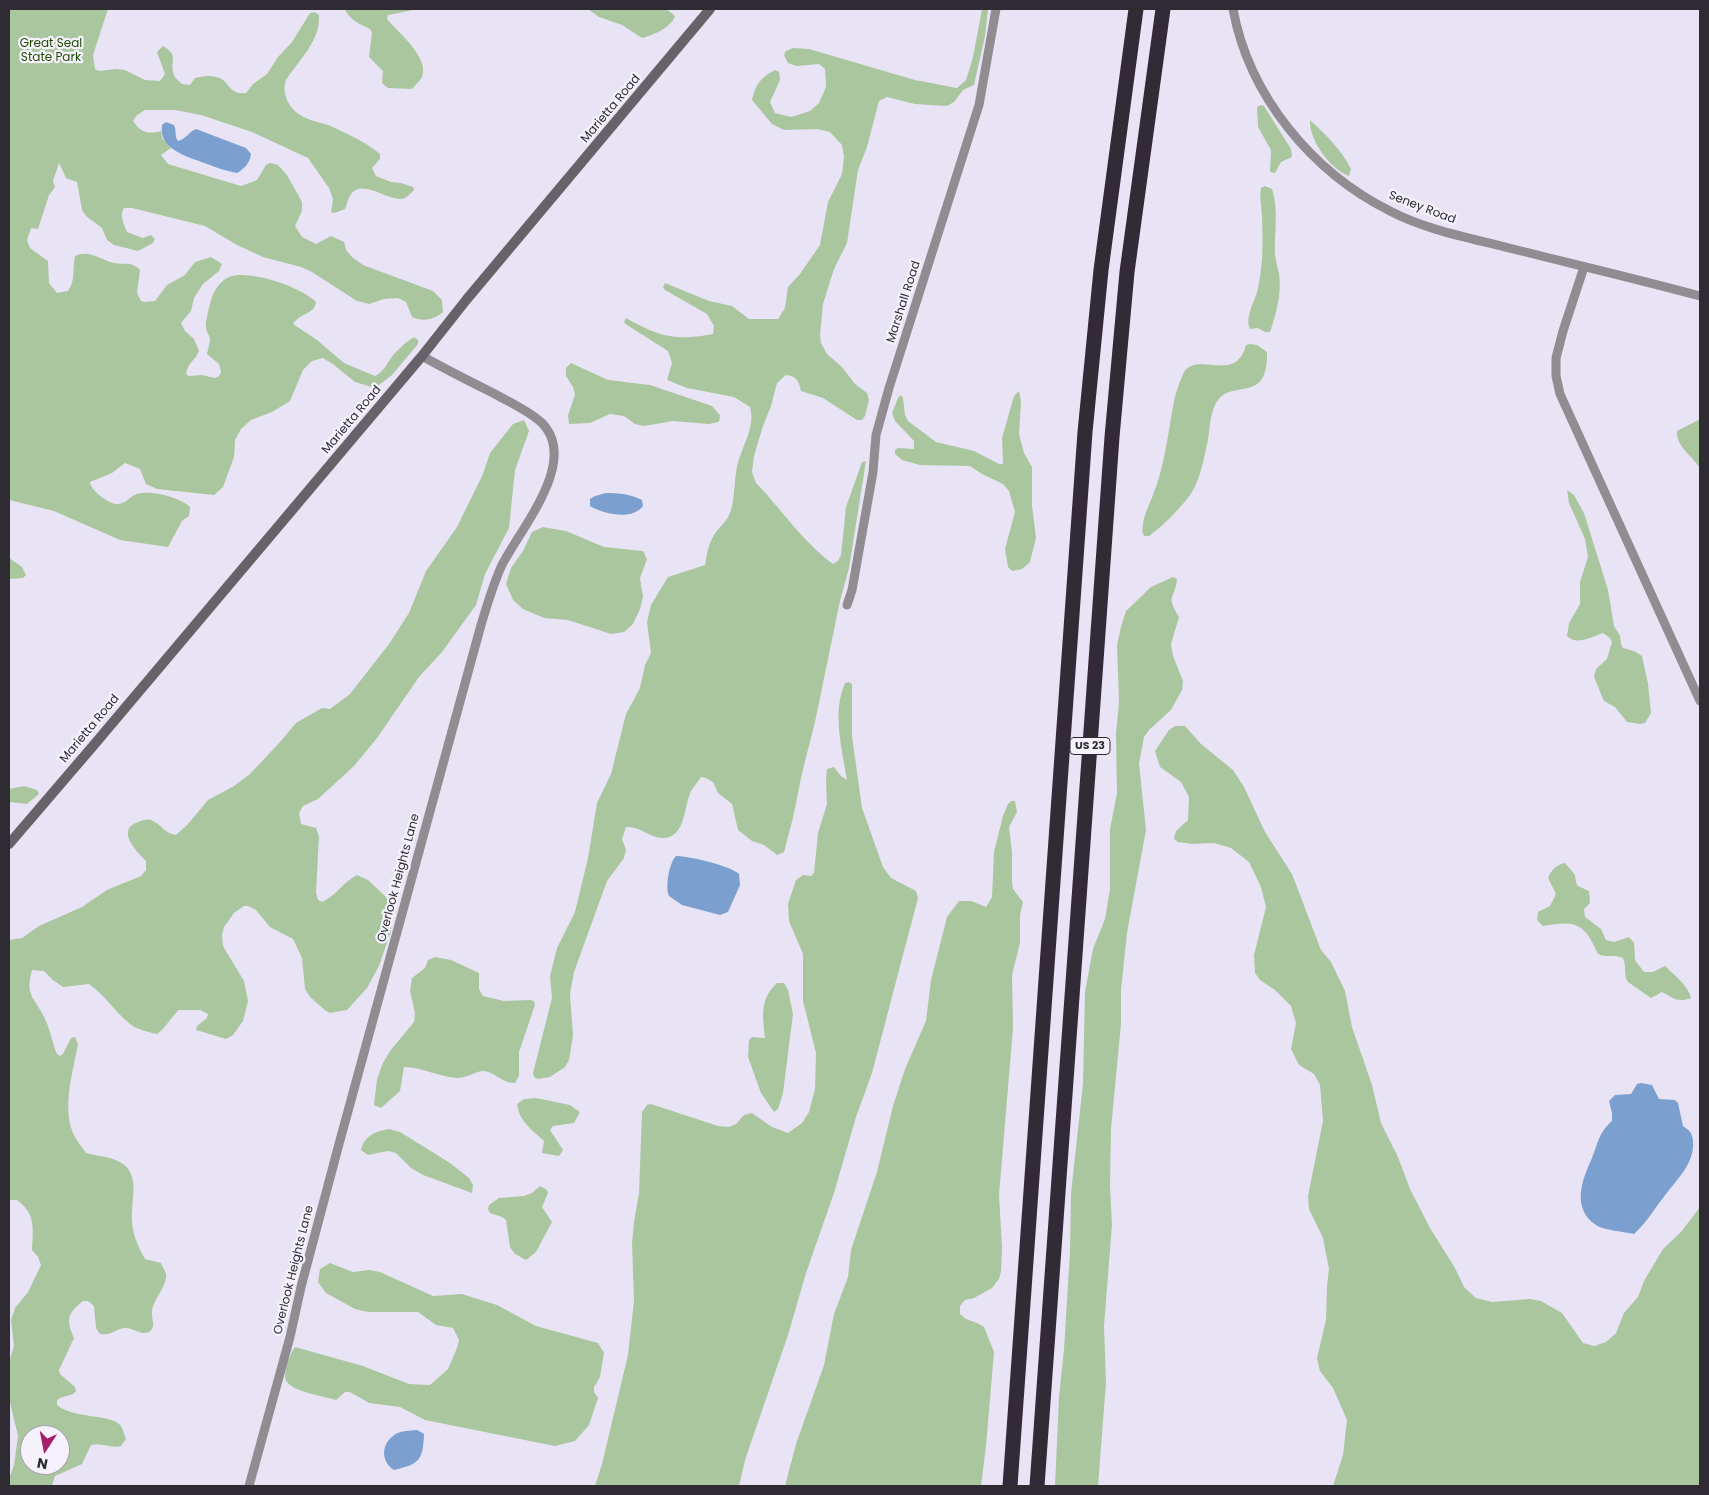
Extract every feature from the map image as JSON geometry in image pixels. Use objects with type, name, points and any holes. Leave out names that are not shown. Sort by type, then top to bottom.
[{"type":"highway","name":"US 23","points":[[1010,1486],[1085,432],[1101,270],[1136,9]]},
{"type":"highway","name":"US 23","points":[[1037,1486],[1112,437],[1127,272],[1163,9]]},
{"type":"street","name":"Marietta Road","points":[[9,844],[422,356],[467,299],[710,9]]},
{"type":"street","name":"Marshall Road","points":[[847,605],[852,590],[873,472],[876,435],[889,388],[980,105],[996,9]]},
{"type":"street","name":"Seney Road","points":[[1233,9],[1239,35],[1247,55],[1274,109],[1290,131],[1308,150],[1340,181],[1358,193],[1392,212],[1433,227],[1700,296]]},
{"type":"street","points":[[1584,267],[1556,358],[1556,376],[1560,394],[1700,701]]},
{"type":"street","name":"Overlook Heights Lane","points":[[249,1486],[339,1144],[481,625],[502,566],[541,498],[550,477],[554,458],[555,447],[551,436],[542,424],[523,409],[422,356]]},
{"type":"green space","name":"Great Seal State Park","points":[[9,9],[108,9],[93,55],[95,69],[99,71],[125,70],[145,80],[160,81],[165,74],[157,52],[163,46],[173,56],[174,75],[182,84],[190,85],[195,78],[213,76],[223,80],[232,90],[238,93],[246,93],[253,84],[267,74],[278,57],[292,42],[310,13],[315,12],[319,15],[317,33],[286,80],[285,95],[287,100],[293,109],[302,116],[347,133],[380,154],[380,159],[372,168],[376,176],[413,187],[414,190],[401,199],[368,189],[356,190],[351,194],[345,209],[334,213],[331,212],[333,199],[329,188],[308,158],[252,132],[201,115],[175,110],[145,110],[137,115],[133,121],[138,128],[145,132],[161,131],[162,138],[171,148],[161,155],[168,164],[241,186],[257,180],[266,165],[270,163],[278,165],[287,175],[302,202],[302,211],[295,226],[302,237],[316,244],[331,236],[344,242],[346,250],[363,265],[433,291],[442,300],[443,312],[436,317],[428,319],[412,317],[406,302],[398,298],[384,299],[369,304],[357,301],[312,272],[301,267],[263,257],[237,245],[205,226],[132,208],[124,208],[122,214],[127,232],[143,238],[151,235],[155,239],[153,243],[138,251],[114,245],[107,240],[102,228],[86,216],[82,210],[77,182],[66,178],[59,163],[53,181],[55,187],[49,195],[38,229],[31,228],[27,240],[30,248],[48,261],[49,283],[57,293],[68,291],[73,278],[75,256],[80,254],[90,254],[109,262],[131,264],[137,267],[140,270],[137,293],[141,301],[145,302],[155,301],[167,285],[185,275],[195,262],[211,257],[222,264],[219,271],[203,284],[194,298],[191,311],[181,323],[185,331],[194,339],[199,351],[187,370],[186,374],[189,376],[202,375],[215,378],[221,372],[219,364],[207,354],[210,338],[206,328],[206,320],[216,289],[226,278],[238,275],[262,277],[287,285],[309,296],[316,302],[315,306],[293,324],[317,340],[344,363],[375,376],[381,372],[394,354],[406,343],[414,337],[418,340],[418,344],[392,375],[375,388],[355,382],[323,358],[312,361],[303,370],[290,401],[272,412],[251,420],[241,429],[235,440],[234,457],[223,487],[214,495],[157,489],[146,484],[140,469],[125,463],[112,473],[90,482],[93,489],[100,496],[116,504],[122,503],[137,494],[150,493],[172,497],[190,507],[189,516],[182,521],[168,547],[120,540],[54,511],[9,500]]},
{"type":"green space","points":[[345,9],[414,9],[388,15],[387,19],[412,46],[421,62],[422,77],[412,89],[388,88],[382,83],[383,71],[369,57],[372,33],[370,29],[352,19]]},
{"type":"green space","points":[[588,9],[664,9],[675,16],[666,27],[642,38],[622,25],[599,17]]},
{"type":"green space","points":[[982,9],[988,9],[985,36],[974,85],[963,90],[954,102],[947,106],[915,104],[887,97],[879,101],[867,147],[858,170],[847,243],[834,269],[823,304],[820,335],[821,343],[827,354],[842,367],[855,384],[867,393],[869,400],[865,416],[862,420],[857,420],[823,398],[801,391],[796,380],[786,375],[777,383],[754,456],[752,472],[756,483],[802,536],[833,564],[838,561],[841,555],[846,507],[862,462],[866,461],[849,568],[784,852],[777,855],[764,845],[752,841],[738,830],[732,804],[718,793],[713,782],[701,777],[691,791],[680,827],[671,837],[653,836],[636,828],[626,827],[622,839],[626,850],[624,858],[607,881],[574,972],[570,994],[573,1035],[569,1060],[565,1067],[550,1077],[538,1079],[534,1077],[533,1073],[552,998],[550,976],[557,948],[575,912],[588,858],[597,803],[611,774],[626,714],[640,688],[645,665],[651,653],[647,622],[651,605],[668,577],[705,565],[712,539],[730,514],[737,467],[751,422],[750,407],[734,397],[687,388],[667,380],[672,363],[668,351],[624,322],[626,318],[648,330],[668,336],[688,337],[713,334],[714,326],[707,314],[665,290],[663,287],[665,283],[709,301],[732,306],[749,319],[778,319],[785,308],[788,287],[800,274],[820,245],[828,202],[842,174],[844,157],[842,145],[830,132],[817,129],[784,130],[772,124],[752,100],[759,82],[775,70],[779,72],[780,80],[770,102],[775,113],[791,117],[810,111],[819,103],[826,87],[825,69],[819,64],[797,66],[788,63],[784,55],[786,51],[793,48],[809,49],[915,80],[957,88],[966,80],[973,57]]},
{"type":"green space","points":[[1264,106],[1291,149],[1292,157],[1281,162],[1275,173],[1270,172],[1271,150],[1258,127],[1257,107]]},
{"type":"green space","points":[[1310,120],[1343,155],[1351,169],[1349,176],[1335,167],[1322,153],[1313,136]]},
{"type":"green space","points":[[1265,186],[1272,189],[1274,197],[1276,213],[1275,255],[1280,281],[1278,304],[1270,332],[1265,332],[1258,328],[1250,329],[1248,319],[1257,293],[1261,271],[1262,214],[1260,192],[1261,188]]},
{"type":"green space","points":[[1246,345],[1257,345],[1267,352],[1266,368],[1262,378],[1256,385],[1225,394],[1215,404],[1202,467],[1192,492],[1166,522],[1149,536],[1144,536],[1144,521],[1157,484],[1166,449],[1175,397],[1184,372],[1190,366],[1198,364],[1226,365],[1234,363],[1241,356]]},
{"type":"green space","points":[[571,363],[608,380],[650,385],[712,406],[720,415],[719,422],[709,424],[673,421],[644,426],[635,424],[624,416],[610,414],[590,423],[569,424],[568,415],[575,395],[573,387],[566,376],[566,368]]},
{"type":"green space","points":[[1019,391],[1021,402],[1019,434],[1024,453],[1032,467],[1032,505],[1036,538],[1030,562],[1022,569],[1012,571],[1008,567],[1005,549],[1015,512],[1009,491],[1003,484],[970,466],[920,465],[902,460],[895,454],[895,450],[898,448],[914,449],[914,441],[895,421],[892,413],[901,395],[908,421],[936,442],[974,451],[999,464],[1003,464],[1002,438],[1014,396]]},
{"type":"green space","points":[[1700,419],[1700,468],[1682,446],[1677,436],[1677,431]]},
{"type":"green space","points":[[524,420],[529,431],[515,470],[509,528],[485,574],[476,605],[442,652],[419,677],[377,738],[354,766],[318,799],[303,806],[299,813],[301,824],[316,828],[319,836],[316,893],[318,900],[322,902],[327,899],[357,875],[368,880],[385,896],[391,905],[391,931],[379,966],[367,988],[347,1010],[330,1013],[326,1011],[310,997],[305,989],[302,958],[293,939],[270,927],[256,910],[248,906],[244,906],[234,913],[224,927],[222,935],[223,946],[244,981],[248,1001],[243,1021],[233,1035],[226,1039],[196,1030],[197,1026],[207,1018],[208,1014],[200,1010],[179,1010],[157,1034],[142,1030],[130,1024],[89,984],[63,987],[44,971],[32,970],[30,991],[46,1021],[57,1054],[60,1056],[63,1054],[71,1038],[75,1037],[78,1044],[68,1100],[68,1112],[73,1133],[86,1153],[115,1160],[128,1169],[134,1189],[132,1219],[136,1240],[145,1259],[161,1263],[166,1279],[153,1306],[153,1328],[149,1332],[143,1333],[126,1328],[108,1334],[100,1334],[96,1328],[94,1306],[88,1301],[83,1301],[71,1313],[69,1321],[74,1338],[59,1370],[60,1374],[75,1387],[76,1391],[57,1400],[57,1405],[73,1412],[109,1419],[115,1422],[121,1426],[126,1439],[121,1446],[91,1445],[82,1464],[70,1469],[70,1425],[20,1425],[20,1475],[57,1475],[55,1476],[52,1486],[9,1486],[18,1436],[9,1398],[9,1362],[14,1346],[11,1320],[15,1308],[28,1292],[41,1265],[38,1257],[32,1250],[33,1229],[28,1211],[17,1200],[9,1200],[9,940],[22,938],[39,926],[82,907],[107,890],[141,876],[146,870],[146,861],[130,841],[128,830],[131,826],[149,820],[169,833],[176,835],[208,800],[234,786],[250,774],[296,723],[322,708],[330,709],[350,694],[389,644],[409,613],[426,571],[457,527],[483,474],[490,453],[513,424]]},
{"type":"green space","points":[[1567,490],[1574,495],[1584,513],[1608,590],[1614,626],[1620,636],[1621,644],[1623,648],[1634,651],[1642,656],[1648,684],[1651,713],[1645,723],[1627,722],[1615,707],[1604,701],[1594,677],[1596,669],[1607,659],[1612,642],[1610,638],[1603,633],[1579,640],[1571,639],[1567,636],[1569,623],[1580,604],[1580,582],[1588,557],[1585,539],[1569,503]]},
{"type":"green space","points":[[543,527],[566,531],[604,547],[643,551],[647,559],[640,578],[643,597],[633,624],[624,632],[611,634],[568,620],[544,618],[523,609],[513,600],[506,584],[511,568],[523,551],[532,532]]},
{"type":"green space","points":[[9,558],[22,567],[26,575],[23,578],[9,579]]},
{"type":"green space","points":[[1173,577],[1177,579],[1172,604],[1179,617],[1171,644],[1173,656],[1183,681],[1182,690],[1171,710],[1144,737],[1139,764],[1146,830],[1127,933],[1121,990],[1121,1024],[1111,1129],[1110,1185],[1112,1225],[1104,1326],[1106,1383],[1098,1486],[1055,1486],[1059,1397],[1070,1252],[1071,1193],[1083,1084],[1085,992],[1093,949],[1105,919],[1110,889],[1110,829],[1117,793],[1116,734],[1119,702],[1117,645],[1126,611],[1151,587]]},
{"type":"green space","points":[[849,682],[852,684],[852,736],[862,808],[883,867],[891,878],[916,891],[918,898],[872,1073],[856,1117],[834,1193],[806,1273],[788,1335],[745,1460],[739,1486],[595,1486],[628,1355],[634,1301],[632,1243],[639,1193],[642,1112],[647,1105],[651,1104],[718,1126],[729,1127],[736,1124],[744,1115],[752,1113],[772,1127],[788,1133],[802,1123],[809,1112],[815,1089],[816,1053],[803,1001],[803,954],[789,921],[788,904],[796,880],[803,875],[811,876],[814,873],[818,833],[827,804],[827,769],[834,767],[847,780],[839,731],[839,706],[845,683]]},
{"type":"green space","points":[[1175,726],[1185,726],[1201,744],[1233,770],[1244,787],[1265,832],[1292,874],[1321,950],[1331,962],[1345,991],[1352,1027],[1372,1085],[1381,1123],[1398,1157],[1410,1189],[1430,1228],[1455,1268],[1464,1287],[1476,1298],[1492,1302],[1530,1299],[1541,1301],[1562,1313],[1583,1343],[1594,1346],[1606,1342],[1616,1333],[1624,1313],[1638,1297],[1644,1281],[1663,1249],[1681,1232],[1700,1207],[1700,1486],[1333,1486],[1343,1455],[1347,1420],[1333,1388],[1320,1371],[1317,1358],[1326,1320],[1329,1269],[1323,1238],[1309,1209],[1308,1196],[1323,1121],[1320,1085],[1314,1074],[1299,1065],[1291,1049],[1296,1023],[1291,1006],[1275,990],[1260,980],[1255,973],[1254,955],[1266,907],[1261,887],[1249,862],[1231,848],[1214,843],[1192,844],[1178,842],[1174,839],[1176,831],[1188,820],[1189,797],[1181,782],[1160,767],[1155,751],[1169,730]]},
{"type":"green space","points":[[24,786],[37,790],[39,794],[27,804],[9,802],[9,789]]},
{"type":"green space","points":[[1011,801],[1015,801],[1017,812],[1009,827],[1012,853],[1012,882],[1013,889],[1023,902],[1020,915],[1020,943],[1012,975],[1013,1028],[999,1195],[1002,1247],[1001,1271],[999,1279],[992,1288],[974,1298],[965,1300],[960,1306],[960,1314],[966,1319],[984,1327],[994,1352],[981,1486],[785,1486],[796,1444],[824,1365],[834,1314],[848,1277],[851,1250],[877,1172],[893,1106],[905,1069],[926,1021],[931,980],[947,917],[959,901],[971,901],[986,907],[992,897],[994,852],[1003,816]]},
{"type":"green space","points":[[1565,863],[1575,875],[1578,886],[1589,891],[1590,903],[1584,909],[1585,917],[1601,929],[1606,940],[1614,942],[1629,937],[1634,943],[1635,960],[1644,972],[1653,972],[1665,966],[1684,985],[1691,998],[1679,1000],[1662,992],[1651,998],[1628,982],[1623,958],[1598,954],[1588,936],[1578,926],[1564,923],[1543,926],[1537,920],[1538,912],[1550,906],[1556,894],[1548,878],[1557,866]]},
{"type":"green space","points":[[435,957],[451,960],[479,973],[479,989],[483,996],[504,1001],[534,1001],[535,1005],[519,1052],[519,1076],[515,1083],[483,1071],[457,1078],[404,1067],[400,1091],[381,1108],[374,1105],[377,1079],[383,1063],[390,1051],[414,1022],[415,1013],[410,991],[412,978],[425,968],[428,960]]},
{"type":"green space","points":[[777,983],[784,983],[788,990],[793,1014],[783,1093],[778,1109],[774,1112],[761,1093],[748,1057],[749,1040],[752,1037],[765,1038],[763,1015],[765,1002],[771,989]]},
{"type":"green space","points":[[536,1098],[570,1105],[580,1112],[574,1123],[553,1126],[550,1130],[563,1150],[559,1156],[542,1153],[544,1141],[527,1125],[518,1110],[517,1104],[524,1099]]},
{"type":"green space","points":[[389,1129],[400,1132],[450,1163],[469,1178],[473,1185],[472,1193],[423,1175],[411,1168],[396,1153],[388,1151],[368,1155],[361,1150],[365,1141],[371,1135]]},
{"type":"green space","points":[[540,1186],[547,1190],[548,1193],[542,1207],[552,1222],[536,1252],[526,1260],[515,1254],[510,1247],[506,1220],[490,1213],[488,1209],[489,1205],[499,1198],[524,1196],[532,1193]]},
{"type":"green space","points":[[330,1263],[353,1272],[369,1270],[380,1272],[433,1296],[462,1294],[497,1305],[536,1326],[598,1343],[604,1353],[600,1377],[594,1387],[594,1392],[598,1398],[589,1425],[575,1441],[555,1446],[425,1420],[400,1407],[369,1403],[350,1392],[345,1392],[336,1400],[294,1388],[286,1380],[285,1374],[291,1353],[295,1347],[363,1366],[409,1384],[430,1385],[448,1369],[457,1348],[459,1340],[453,1328],[436,1325],[418,1312],[368,1312],[355,1309],[326,1293],[318,1282],[320,1269]]},
{"type":"water","points":[[166,122],[174,125],[178,141],[196,129],[246,148],[251,154],[248,163],[237,173],[218,168],[176,151],[165,141],[162,134],[162,125]]},
{"type":"water","points":[[606,493],[633,496],[642,500],[643,506],[638,511],[617,515],[590,506],[590,499]]},
{"type":"water","points":[[676,856],[709,862],[739,874],[740,885],[728,912],[720,915],[682,905],[669,896],[667,887],[668,875],[671,864]]},
{"type":"water","points":[[1637,1084],[1652,1085],[1659,1099],[1675,1100],[1678,1103],[1683,1126],[1692,1136],[1693,1149],[1684,1171],[1634,1234],[1609,1230],[1596,1225],[1583,1210],[1581,1193],[1582,1184],[1599,1138],[1612,1121],[1609,1101],[1615,1095],[1631,1094]]},
{"type":"water","points":[[417,1430],[424,1434],[421,1456],[409,1466],[394,1470],[385,1458],[386,1444],[393,1436],[399,1433]]}]
